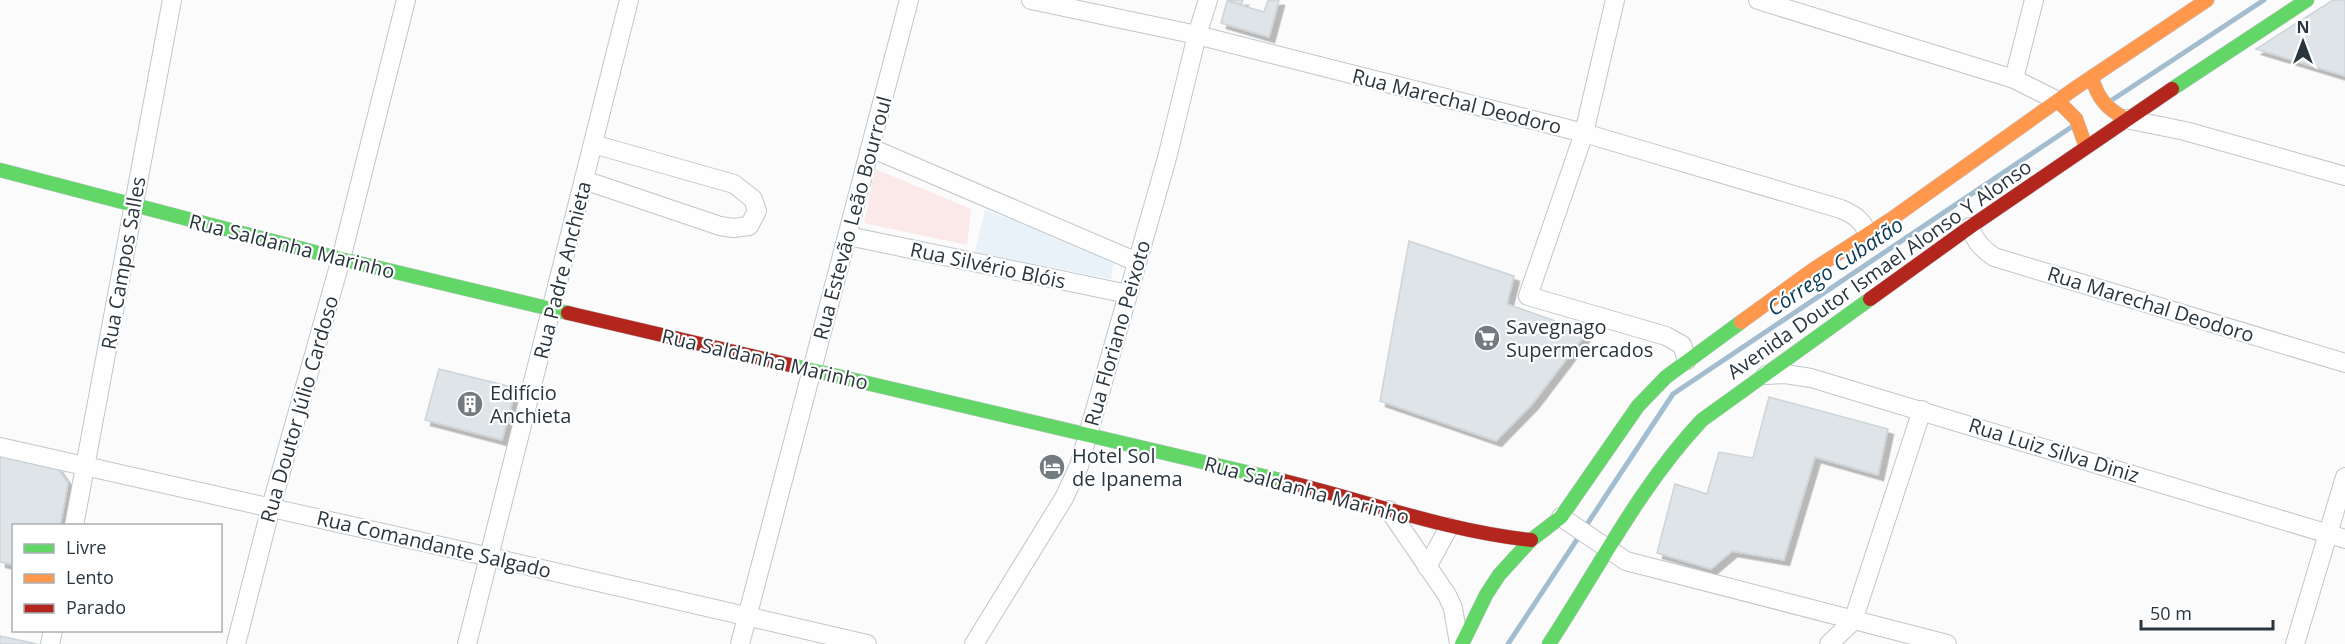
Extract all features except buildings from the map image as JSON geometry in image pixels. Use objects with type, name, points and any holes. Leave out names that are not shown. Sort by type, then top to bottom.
[{"type":"main road","name":"Avenida Doutor Ismael Alonso Y Alonso","points":[[1460,644],[1499,575],[1531,540],[1566,520],[1638,406],[1666,377],[1814,269],[2061,104],[2207,0]]},
{"type":"main road","name":"Avenida Doutor Ismael Alonso Y Alonso","points":[[1549,644],[1565,619],[1600,544],[1677,444],[1702,420],[2120,116],[2307,0]]},
{"type":"main road","points":[[2093,82],[2100,102],[2120,116]]},
{"type":"main road","points":[[2061,104],[2076,119],[2085,141]]},
{"type":"main road","name":"Rua Saldanha Marinho","points":[[0,170],[341,259],[1330,492],[1449,527],[1502,538],[1531,540]]},
{"type":"street","name":"Rua Campos Salles","points":[[74,524],[172,0]]},
{"type":"street","name":"Rua Doutor Júlio Cardoso","points":[[236,644],[271,507],[341,259],[406,0]]},
{"type":"street","name":"Rua Padre Anchieta","points":[[467,644],[629,0]]},
{"type":"street","name":"Rua Estevão Leão Bourroul","points":[[740,644],[909,0]]},
{"type":"street","name":"Rua Marechal Deodoro","points":[[1031,0],[1197,34],[1584,133],[1840,208],[1854,214],[1863,223],[1868,234]]},
{"type":"street","name":"Rua Floriano Peixoto","points":[[974,644],[1064,498],[1079,466],[1167,158],[1197,34],[1208,0]]},
{"type":"street","points":[[1615,0],[1584,133],[1528,296],[1666,336],[1682,345],[1687,360]]},
{"type":"street","points":[[1758,0],[2014,79],[2061,104]]},
{"type":"street","points":[[2014,79],[2034,0]]},
{"type":"street","points":[[2120,116],[2184,131],[2345,176]]},
{"type":"street","points":[[584,180],[720,226],[733,228],[749,226],[757,211],[753,199],[734,184],[593,144]]},
{"type":"street","points":[[871,148],[1137,262]]},
{"type":"street","name":"Rua Marechal Deodoro","points":[[1970,227],[1974,238],[1984,250],[1994,257],[2345,363]]},
{"type":"street","name":"Rua Silvério Blóis","points":[[848,236],[1128,294]]},
{"type":"street","name":"Rua Luiz Silva Diniz","points":[[1761,375],[1785,374],[1811,378],[2337,536]]},
{"type":"street","points":[[1829,644],[1853,621],[1922,410]]},
{"type":"street","name":"Rua Comandante Salgado","points":[[0,447],[490,556],[867,644]]},
{"type":"street","points":[[2295,644],[2337,536],[2345,477]]},
{"type":"street","points":[[1389,510],[1453,608],[1460,644]]},
{"type":"street","points":[[1566,520],[1626,561],[1947,644]]},
{"type":"street","points":[[1427,567],[1449,527]]},
{"type":"shaded area","points":[[875,169],[971,209],[967,245],[864,223]]},
{"type":"shaded area","points":[[985,210],[1114,258],[1111,279],[975,252]]},
{"type":"waterway","name":"Córrego Cubatão","points":[[2112,100],[2264,0]]},
{"type":"waterway","name":"Córrego Cubatão","points":[[1508,644],[1673,394],[2070,128]]},
{"type":"traffic: fast","points":[[2172,89],[2307,0]]},
{"type":"traffic: fast","points":[[0,170],[341,259],[568,313]]},
{"type":"traffic: fast","points":[[1549,644],[1639,500],[1679,446],[1702,420],[1870,299]]},
{"type":"traffic: fast","points":[[1462,644],[1486,595],[1499,575],[1531,540],[1561,517],[1638,406],[1666,377],[1741,322]]},
{"type":"traffic: fast","points":[[790,365],[1284,481]]},
{"type":"traffic: slow","points":[[1741,322],[1814,269],[1890,220],[2074,89],[2207,0]]},
{"type":"traffic: slow","points":[[2092,77],[2104,102],[2126,119]]},
{"type":"traffic: slow","points":[[2058,101],[2076,119],[2086,147]]},
{"type":"traffic: jam","points":[[1870,299],[1970,227],[2172,89]]},
{"type":"traffic: jam","points":[[568,313],[790,365]]},
{"type":"traffic: jam","points":[[1284,481],[1437,523],[1531,540]]},
{"type":"place","name":"Savegnago Supermercados","points":[[1487,338]]},
{"type":"place","name":"Edifício Anchieta","points":[[470,404]]},
{"type":"place","name":"Hotel Sol de Ipanema","points":[[1052,467]]}]
